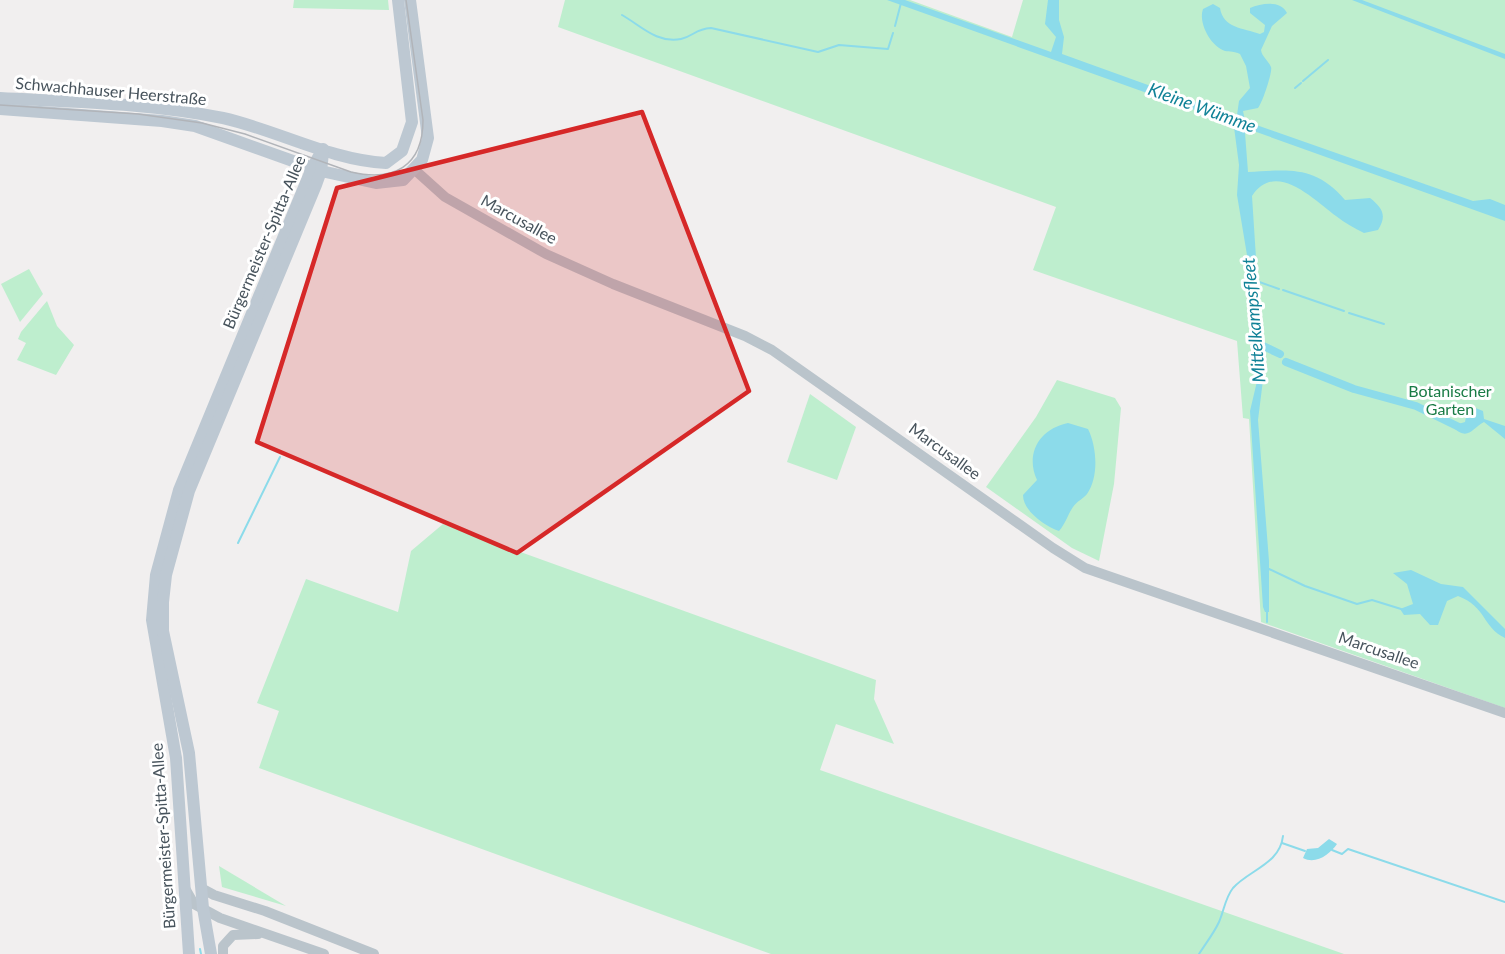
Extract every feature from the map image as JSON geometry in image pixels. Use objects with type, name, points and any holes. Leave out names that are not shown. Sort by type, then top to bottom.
[{"type":"main road","points":[[394,158],[404,148],[412,122],[398,0]]},
{"type":"main road","points":[[410,0],[428,138],[425,155],[415,171]]},
{"type":"main road","name":"Schwachhauser Heerstraße","points":[[0,98],[200,114],[250,125],[347,155],[386,163],[394,158]]},
{"type":"main road","name":"Schwachhauser Heerstraße","points":[[0,109],[162,120],[195,126],[335,175],[387,184],[403,180],[415,171]]},
{"type":"main road","name":"Bürgermeister-Spitta-Allee","points":[[211,954],[203,908],[190,759],[162,623],[166,575],[189,491],[323,149]]},
{"type":"main road","points":[[335,175],[334,162],[347,155]]},
{"type":"main road","name":"Marcusallee","points":[[394,158],[415,171]]},
{"type":"main road","name":"Bürgermeister-Spitta-Allee","points":[[189,954],[176,758],[152,620],[156,575],[166,530],[179,490],[317,169]]},
{"type":"street","name":"Marcusallee","points":[[415,171],[445,197],[546,254],[613,285],[745,336],[772,350],[1085,568],[1505,713]]},
{"type":"street","points":[[183,883],[189,898],[220,918],[324,954]]},
{"type":"street","points":[[201,888],[234,902],[266,911],[344,949],[374,954]]},
{"type":"street","points":[[186,922],[203,908],[215,903],[234,902]]},
{"type":"street","points":[[223,954],[223,946],[233,935],[267,935]]},
{"type":"highlighted area","points":[[642,112],[749,391],[517,553],[257,442],[337,188]]},
{"type":"green space","points":[[294,0],[388,0],[389,10],[293,8]]},
{"type":"green space","name":"Botanischer Garten","points":[[565,0],[910,0],[1012,37],[1023,0],[1505,0],[1505,708],[1261,622],[1249,419],[1243,418],[1237,341],[1033,270],[1056,207],[558,27]]},
{"type":"green space","points":[[29,269],[43,294],[20,322],[1,284]]},
{"type":"green space","points":[[47,301],[57,326],[74,345],[56,375],[17,360],[26,343],[18,339],[21,332]]},
{"type":"green space","points":[[1057,380],[1115,398],[1121,408],[1114,484],[1099,561],[1072,548],[986,487],[1036,417]]},
{"type":"green space","points":[[810,394],[856,427],[837,480],[787,462]]},
{"type":"green space","points":[[443,524],[876,680],[874,699],[894,744],[836,724],[820,770],[1344,954],[771,954],[259,768],[279,711],[257,703],[306,579],[398,612],[411,551]]},
{"type":"green space","points":[[219,866],[286,906],[222,887]]},
{"type":"water","name":"Kleine Wümme","points":[[887,0],[905,0],[1051,52],[1056,37],[1045,24],[1048,0],[1059,0],[1059,20],[1064,37],[1062,54],[1234,116],[1237,115],[1239,101],[1250,88],[1246,66],[1240,54],[1225,51],[1210,39],[1202,20],[1203,9],[1213,4],[1220,8],[1225,20],[1229,23],[1260,34],[1264,32],[1265,25],[1250,13],[1250,8],[1276,4],[1287,13],[1272,26],[1261,50],[1271,67],[1270,75],[1258,108],[1243,111],[1245,121],[1473,201],[1490,199],[1505,205],[1505,221],[1248,129],[1245,133],[1248,172],[1289,171],[1312,175],[1334,189],[1345,200],[1370,198],[1381,209],[1383,216],[1378,230],[1364,233],[1343,221],[1307,194],[1284,182],[1272,182],[1262,186],[1252,196],[1256,258],[1253,277],[1264,372],[1258,420],[1269,561],[1269,612],[1265,612],[1263,607],[1250,411],[1258,377],[1253,291],[1237,195],[1239,165],[1234,127],[1231,123]]},
{"type":"water","points":[[1352,0],[1362,0],[1505,54],[1505,59]]},
{"type":"water","points":[[1473,407],[1483,411],[1484,419],[1505,426],[1505,439],[1484,422],[1466,434],[1457,431],[1452,426],[1465,422],[1467,412]]},
{"type":"water","points":[[1068,423],[1088,429],[1095,453],[1095,471],[1087,494],[1076,503],[1059,531],[1041,522],[1031,512],[1023,495],[1037,480],[1033,461],[1037,444],[1049,431]]},
{"type":"water","points":[[1411,570],[1441,584],[1463,587],[1505,629],[1505,638],[1492,628],[1480,611],[1458,596],[1447,601],[1438,625],[1430,625],[1420,614],[1404,615],[1400,609],[1413,604],[1407,584],[1393,573]]},
{"type":"water","points":[[1329,839],[1337,844],[1327,855],[1313,860],[1303,858],[1307,849],[1318,848]]},
{"type":"waterway","points":[[895,26],[901,3]]},
{"type":"waterway","points":[[622,15],[649,33],[664,39],[681,39],[711,28],[818,52],[839,45],[888,49],[893,33]]},
{"type":"waterway","points":[[1303,81],[1328,60]]},
{"type":"waterway","points":[[1295,88],[1301,83]]},
{"type":"waterway","points":[[1251,279],[1279,289]]},
{"type":"waterway","points":[[1283,290],[1344,311]]},
{"type":"waterway","points":[[1349,313],[1384,324]]},
{"type":"waterway","points":[[1259,344],[1280,354]]},
{"type":"waterway","points":[[1286,362],[1354,389],[1416,406],[1461,428]]},
{"type":"waterway","points":[[238,543],[280,457]]},
{"type":"waterway","points":[[1269,569],[1305,586],[1357,604],[1372,600],[1401,609]]},
{"type":"waterway","name":"Mittelkampsfleet","points":[[1267,610],[1267,622]]},
{"type":"waterway","name":"Mittelkampsfleet","points":[[1199,954],[1217,926],[1233,888],[1270,860],[1281,846],[1283,836]]},
{"type":"waterway","points":[[1282,843],[1305,851]]},
{"type":"waterway","points":[[1332,850],[1342,854],[1348,849],[1505,902]]},
{"type":"waterway","points":[[200,949],[201,954]]},
{"type":"tram line","points":[[0,105],[138,114],[202,123],[245,134],[351,172],[366,175],[392,172],[411,160],[422,136],[423,120],[406,0]]}]
